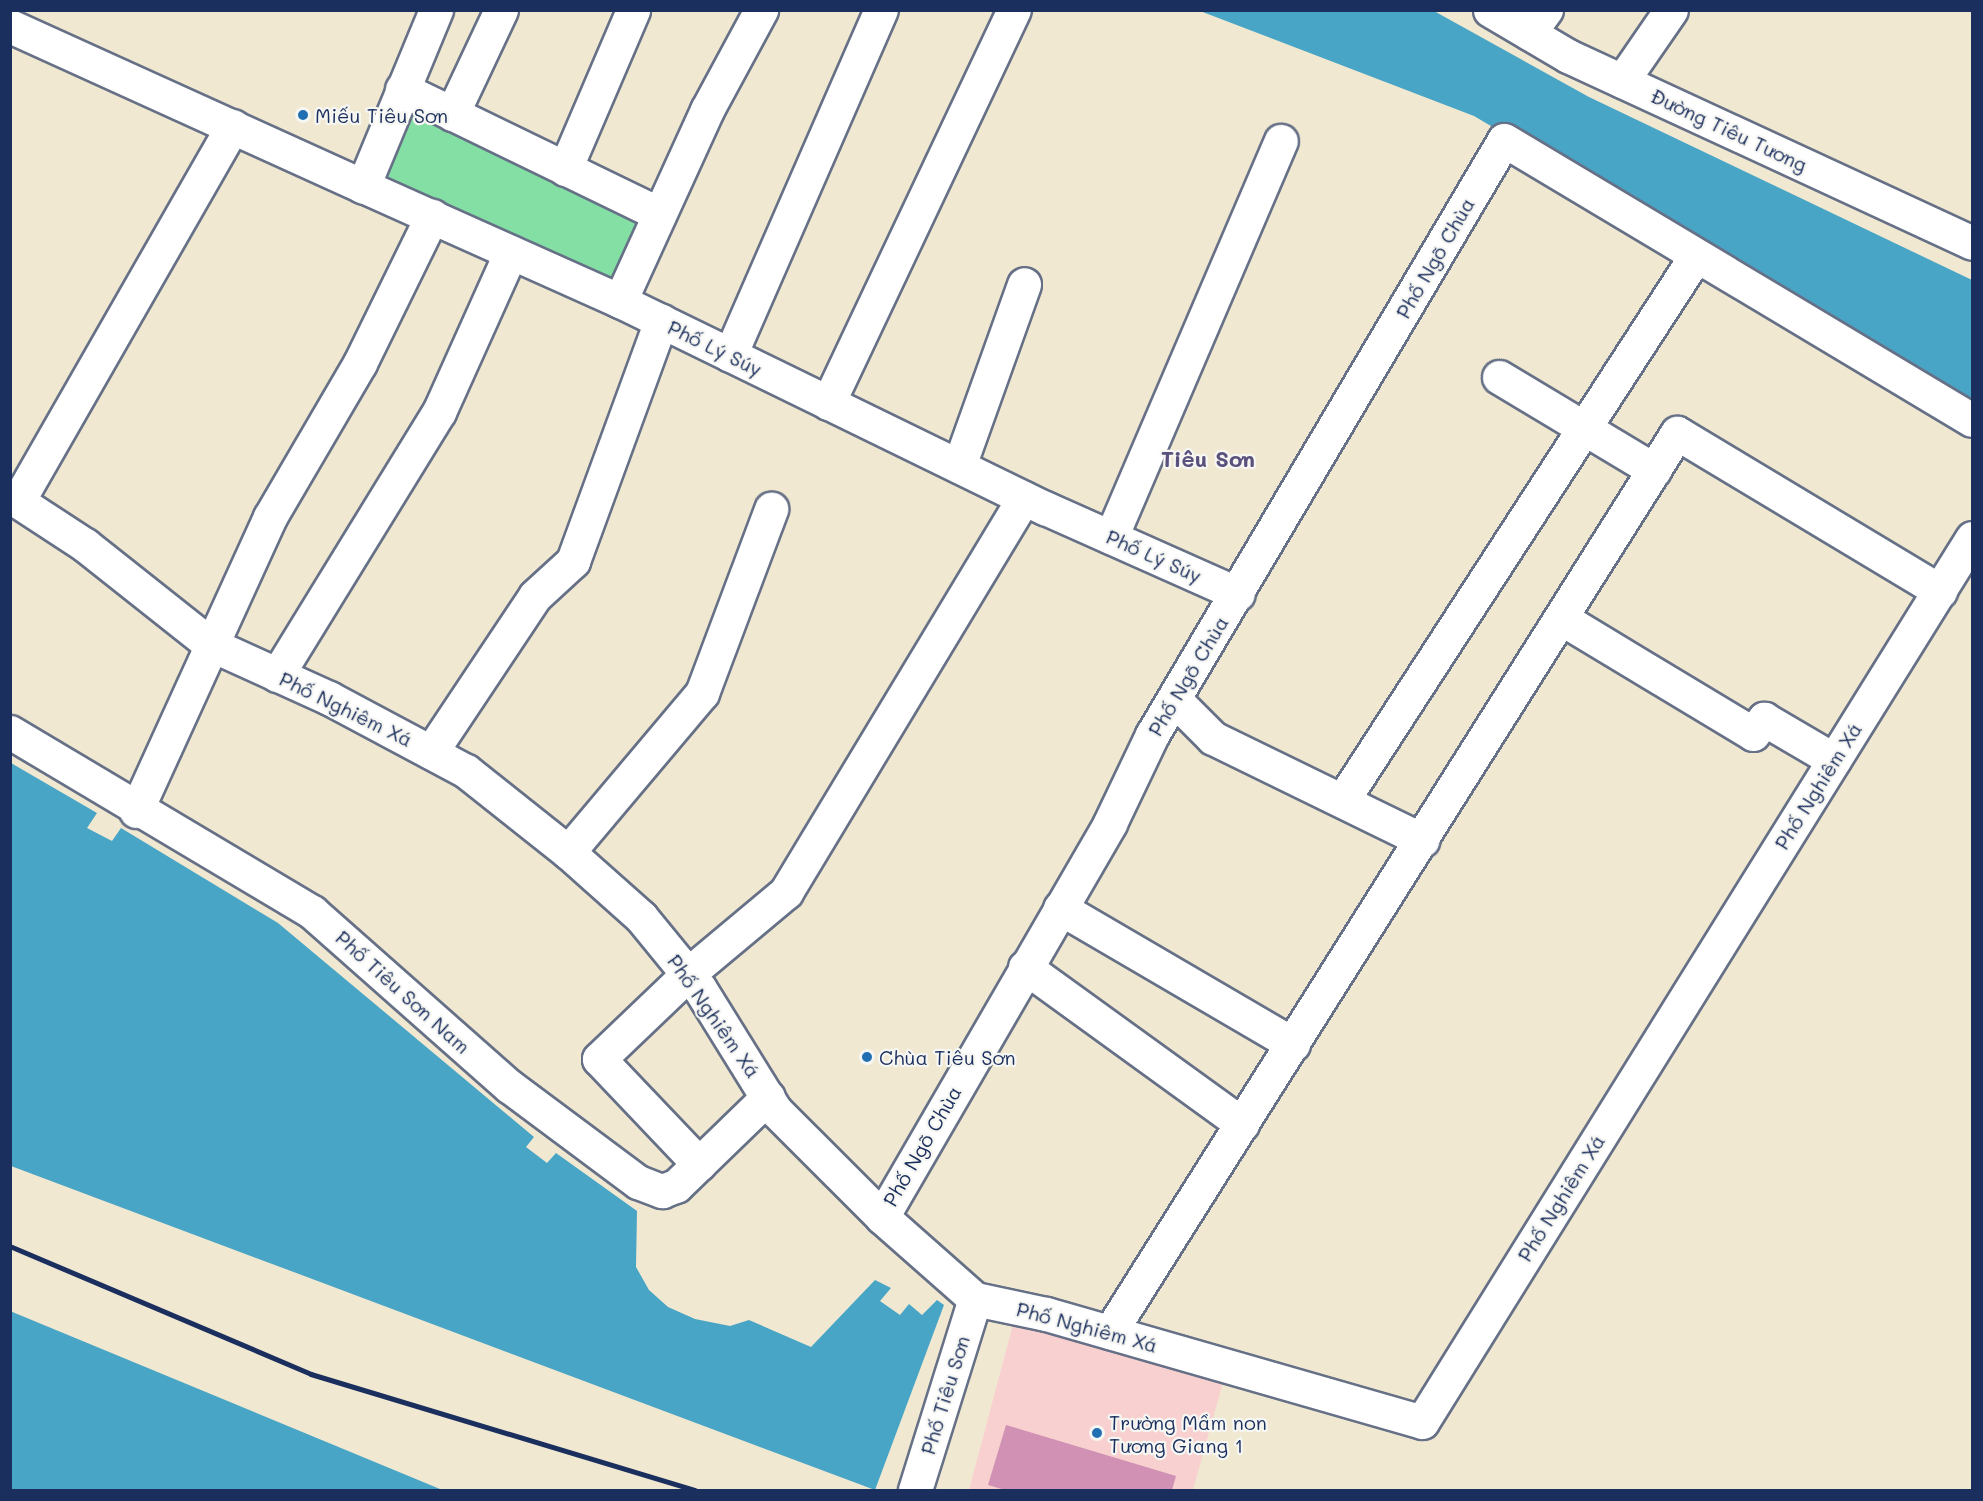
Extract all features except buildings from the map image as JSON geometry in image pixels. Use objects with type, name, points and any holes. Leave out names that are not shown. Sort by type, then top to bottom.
[{"type":"street","points":[[363,186],[436,10]]},
{"type":"street","points":[[452,114],[501,10]]},
{"type":"street","points":[[565,169],[633,10]]},
{"type":"street","points":[[620,301],[659,214],[761,10]]},
{"type":"street","points":[[730,355],[881,10]]},
{"type":"street","points":[[828,403],[1014,10]]},
{"type":"street","name":"Đường Tiêu Tương","points":[[1490,10],[1538,22],[1622,81],[1972,243]]},
{"type":"street","points":[[1622,81],[1671,10]]},
{"type":"street","name":"Phố Lý Súy","points":[[10,26],[620,301],[1024,498],[1238,594]]},
{"type":"street","points":[[402,89],[659,214]]},
{"type":"street","points":[[14,499],[233,126]]},
{"type":"street","name":"Phố Ngõ Chùa","points":[[882,1217],[1060,908],[1174,699],[1504,140],[1695,257]]},
{"type":"street","points":[[1111,537],[1281,141]]},
{"type":"street","points":[[136,811],[210,644],[270,517],[360,363],[432,216]]},
{"type":"street","points":[[277,675],[439,412],[511,252]]},
{"type":"street","points":[[1344,798],[1695,257],[1972,420]]},
{"type":"street","points":[[959,466],[1024,284]]},
{"type":"street","points":[[431,752],[535,596],[573,561],[661,321]]},
{"type":"street","points":[[1499,377],[1654,470]]},
{"type":"street","points":[[1110,1332],[1677,433],[1940,591]]},
{"type":"street","points":[[699,1164],[599,1059],[688,974],[786,892],[1024,498]]},
{"type":"street","name":"Phố Nghiêm Xá","points":[[14,499],[86,545],[210,644],[277,675],[466,771],[568,852],[641,916],[688,974],[768,1097],[814,1153],[975,1299],[1110,1332],[1422,1422],[1972,538]]},
{"type":"street","points":[[568,852],[702,693],[771,509]]},
{"type":"street","points":[[1561,618],[1753,734],[1764,719],[1834,760]]},
{"type":"street","points":[[1174,699],[1213,738],[1344,798],[1422,840]]},
{"type":"street","name":"Phố Tiêu Sơn Nam","points":[[10,732],[136,811],[312,912],[509,1086],[628,1177],[669,1191],[768,1097]]},
{"type":"street","points":[[1060,908],[1293,1044]]},
{"type":"street","points":[[1025,967],[1242,1124]]},
{"type":"street","name":"Phố Tiêu Sơn","points":[[915,1491],[975,1299]]},
{"type":"shaded area","name":"Trường Mầm non Tương Giang 1","points":[[1015,1317],[1225,1375],[1193,1490],[969,1490]]},
{"type":"green space","points":[[412,104],[651,219],[614,290],[382,178]]},
{"type":"water","points":[[1200,11],[1434,11],[1589,97],[1972,280],[1972,410],[1474,116]]},
{"type":"water","points":[[11,763],[97,813],[87,828],[112,841],[121,828],[278,923],[534,1137],[526,1147],[547,1163],[556,1153],[637,1211],[636,1267],[649,1290],[668,1307],[695,1319],[730,1326],[749,1320],[811,1347],[875,1280],[891,1288],[880,1301],[900,1315],[909,1304],[922,1315],[937,1300],[944,1305],[875,1490],[11,1166]]},
{"type":"water","points":[[10,1311],[440,1489],[450,1490],[11,1490]]},
{"type":"railway","points":[[10,1246],[311,1374],[695,1490]]},
{"type":"place","name":"Miếu Tiêu Sơn","points":[[303,115]]},
{"type":"place","name":"Chùa Tiêu Sơn","points":[[867,1057]]},
{"type":"place","name":"Trường Mầm non Tương Giang 1","points":[[1097,1433]]},
{"type":"district","name":"Tiêu Sơn","points":[[1208,459]]}]
